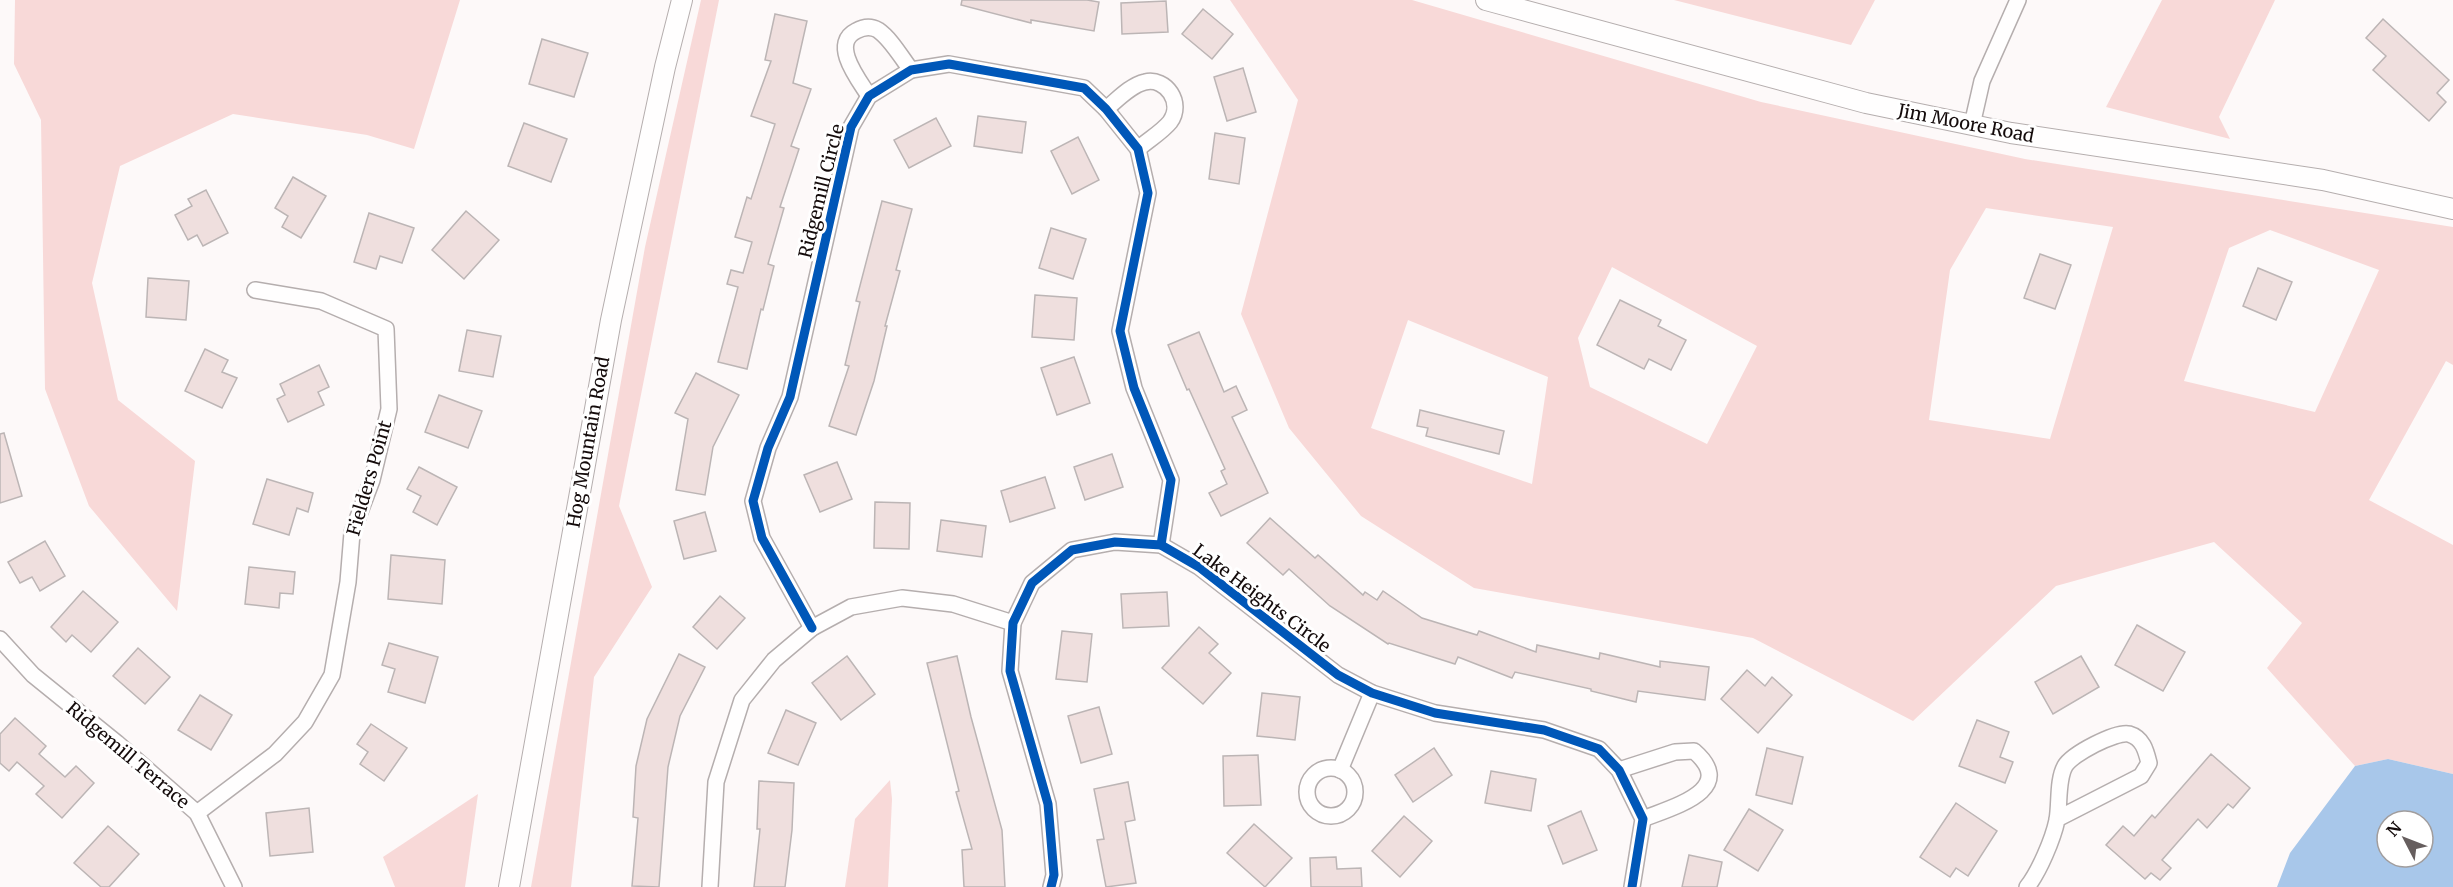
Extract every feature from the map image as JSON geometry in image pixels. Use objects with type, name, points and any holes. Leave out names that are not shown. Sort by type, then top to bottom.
[{"type":"street","name":"Hog Mountain Road","points":[[509,887],[515,843],[611,320],[681,0]]},
{"type":"street","name":"Jim Moore Road","points":[[1486,0],[1866,104],[2011,133],[2323,180],[2453,209]]},
{"type":"street","points":[[1972,125],[1983,81],[2018,0]]},
{"type":"street","points":[[869,96],[845,53],[846,42],[852,33],[863,27],[875,28],[885,36],[911,70]]},
{"type":"street","name":"Ridgemill Circle","points":[[812,628],[762,538],[753,501],[768,448],[790,397],[851,127],[869,96],[911,70],[949,64],[1084,88],[1106,109],[1138,149],[1148,193],[1120,331],[1134,388],[1171,480],[1161,544]]},
{"type":"street","points":[[1106,109],[1133,87],[1143,82],[1155,81],[1166,86],[1172,94],[1175,108],[1171,121],[1138,149]]},
{"type":"street","name":"Fielders Point","points":[[197,813],[275,754],[305,722],[333,675],[348,582],[352,533],[372,480],[389,409],[386,329],[321,301],[255,290]]},
{"type":"street","name":"Lake Heights Circle","points":[[1052,887],[1054,875],[1048,804],[1010,671],[1013,623],[1032,583],[1072,550],[1115,542],[1161,544],[1199,567],[1338,675],[1372,693],[1435,713],[1544,730],[1599,749],[1619,770],[1643,819]]},
{"type":"street","points":[[710,887],[716,782],[742,700],[774,660],[812,628],[850,607],[902,598],[952,604],[1013,623]]},
{"type":"street","name":"Ridgemill Terrace","points":[[0,639],[33,675],[117,743],[197,813],[234,887]]},
{"type":"street","points":[[1340,770],[1372,693]]},
{"type":"street","points":[[2027,887],[2033,880],[2057,819],[2064,767],[2071,758],[2117,733],[2138,738],[2145,749],[2149,763],[2141,776],[2057,819]]},
{"type":"street","points":[[1619,770],[1675,752],[1694,751],[1707,762],[1709,778],[1704,790],[1693,798],[1643,819],[1632,887]]},
{"type":"shaded area","points":[[15,0],[460,0],[414,149],[367,135],[233,114],[120,166],[92,283],[118,400],[195,461],[177,611],[89,506],[45,389],[41,120],[14,64]]},
{"type":"shaded area","points":[[701,0],[719,0],[619,506],[652,587],[594,677],[571,887],[531,887],[645,247]]},
{"type":"shaded area","points":[[1230,0],[1412,0],[1761,102],[2025,159],[2453,227],[2453,365],[2446,361],[2369,500],[2453,545],[2453,774],[2388,759],[2355,766],[2267,668],[2302,623],[2214,542],[2056,586],[1913,721],[1753,638],[1474,588],[1361,516],[1289,428],[1241,314],[1298,100]],"holes":[[[1986,208],[2113,227],[2050,439],[1929,420],[1950,270]],[[2270,230],[2379,270],[2315,412],[2184,381],[2229,248]],[[1612,267],[1757,346],[1707,444],[1590,387],[1578,338]],[[1408,320],[1548,377],[1532,484],[1371,428]]]},
{"type":"shaded area","points":[[1674,0],[1875,0],[1851,45]]},
{"type":"shaded area","points":[[2162,0],[2275,0],[2219,117],[2230,139],[2106,107]]},
{"type":"shaded area","points":[[890,780],[892,799],[888,887],[845,887],[855,819]]},
{"type":"shaded area","points":[[478,794],[465,887],[395,887],[383,857]]},
{"type":"water","points":[[2388,759],[2453,774],[2453,887],[2277,887],[2290,853],[2355,766]]},
{"type":"building","points":[[962,0],[1087,0],[1099,2],[1094,31],[1031,20],[1031,23],[961,5]]},
{"type":"building","points":[[1166,1],[1168,32],[1122,34],[1121,3]]},
{"type":"building","points":[[1203,9],[1233,34],[1212,59],[1182,34]]},
{"type":"building","points":[[775,14],[807,21],[793,83],[811,89],[791,146],[799,149],[780,207],[784,208],[768,264],[774,266],[747,369],[718,362],[738,287],[727,284],[731,270],[743,273],[752,242],[735,237],[747,197],[751,199],[775,124],[751,116],[771,61],[765,60]]},
{"type":"building","points":[[2383,19],[2449,80],[2437,93],[2446,102],[2429,121],[2373,70],[2386,56],[2366,38]]},
{"type":"building","points":[[542,39],[588,53],[574,97],[529,84]]},
{"type":"building","points":[[1243,68],[1256,112],[1227,121],[1214,77]]},
{"type":"building","points":[[978,116],[1026,122],[1022,153],[974,146]]},
{"type":"building","points":[[936,118],[951,146],[909,168],[894,140]]},
{"type":"building","points":[[524,123],[567,139],[551,182],[508,166]]},
{"type":"building","points":[[1215,133],[1245,138],[1239,184],[1209,179]]},
{"type":"building","points":[[1078,137],[1099,180],[1072,194],[1051,151]]},
{"type":"building","points":[[293,177],[326,196],[301,238],[282,227],[288,216],[275,208]]},
{"type":"building","points":[[206,190],[228,233],[203,246],[197,235],[188,240],[175,215],[192,206],[188,199]]},
{"type":"building","points":[[882,201],[912,209],[896,270],[900,271],[885,326],[887,326],[874,381],[856,435],[829,426],[849,366],[845,365],[860,302],[856,301]]},
{"type":"building","points":[[466,211],[499,240],[464,279],[432,250]]},
{"type":"building","points":[[369,213],[414,228],[402,263],[380,256],[376,269],[354,262]]},
{"type":"building","points":[[1051,228],[1086,239],[1073,279],[1039,268]]},
{"type":"building","points":[[2040,254],[2071,265],[2055,309],[2024,298]]},
{"type":"building","points":[[2258,268],[2292,282],[2276,320],[2243,306]]},
{"type":"building","points":[[148,278],[189,281],[186,320],[146,317]]},
{"type":"building","points":[[1035,295],[1077,298],[1074,340],[1032,337]]},
{"type":"building","points":[[1620,300],[1661,320],[1658,326],[1686,340],[1671,370],[1649,359],[1644,369],[1597,345]]},
{"type":"building","points":[[467,330],[501,336],[493,377],[459,371]]},
{"type":"building","points":[[1199,332],[1224,392],[1236,386],[1247,410],[1232,417],[1268,493],[1221,516],[1209,493],[1227,484],[1221,471],[1225,469],[1168,345]]},
{"type":"building","points":[[205,349],[228,360],[222,372],[237,378],[222,408],[185,391]]},
{"type":"building","points":[[1074,357],[1090,403],[1057,415],[1041,368]]},
{"type":"building","points":[[319,365],[329,387],[318,392],[324,405],[288,422],[277,399],[285,395],[280,384]]},
{"type":"building","points":[[696,373],[739,395],[713,447],[705,495],[676,490],[688,419],[675,413]]},
{"type":"building","points":[[439,395],[482,411],[468,448],[425,432]]},
{"type":"building","points":[[1420,410],[1504,431],[1499,454],[1426,436],[1428,428],[1417,426]]},
{"type":"building","points":[[4,433],[22,496],[0,503],[0,434]]},
{"type":"building","points":[[1112,454],[1123,487],[1085,500],[1074,467]]},
{"type":"building","points":[[837,462],[852,499],[820,512],[804,475]]},
{"type":"building","points":[[419,467],[457,487],[437,525],[413,512],[421,496],[407,489]]},
{"type":"building","points":[[1045,477],[1055,508],[1010,522],[1001,491]]},
{"type":"building","points":[[267,479],[313,493],[308,512],[297,508],[289,535],[253,524]]},
{"type":"building","points":[[875,502],[910,503],[909,549],[874,548]]},
{"type":"building","points":[[705,512],[716,551],[684,559],[674,521]]},
{"type":"building","points":[[1270,518],[1315,558],[1318,555],[1363,595],[1365,592],[1377,600],[1383,591],[1422,618],[1477,635],[1479,631],[1536,652],[1537,645],[1599,659],[1600,653],[1660,667],[1660,661],[1709,667],[1705,700],[1638,691],[1636,702],[1515,672],[1512,678],[1458,657],[1455,664],[1388,644],[1330,606],[1289,569],[1283,575],[1247,543]]},
{"type":"building","points":[[941,520],[986,526],[982,557],[937,551]]},
{"type":"building","points":[[45,541],[65,576],[40,591],[32,577],[20,583],[8,562]]},
{"type":"building","points":[[391,555],[445,560],[442,604],[388,599]]},
{"type":"building","points":[[249,567],[295,572],[293,594],[280,593],[279,608],[245,604]]},
{"type":"building","points":[[83,591],[118,622],[91,652],[72,635],[66,642],[51,627]]},
{"type":"building","points":[[1167,592],[1169,626],[1123,628],[1121,594]]},
{"type":"building","points":[[720,596],[745,618],[717,649],[693,627]]},
{"type":"building","points":[[2137,625],[2185,652],[2163,691],[2115,665]]},
{"type":"building","points":[[1199,627],[1218,644],[1209,653],[1231,673],[1203,704],[1162,668]]},
{"type":"building","points":[[1062,631],[1092,634],[1087,682],[1056,679]]},
{"type":"building","points":[[389,643],[438,657],[425,703],[388,692],[395,669],[382,665]]},
{"type":"building","points":[[138,648],[170,677],[145,704],[113,676]]},
{"type":"building","points":[[679,654],[705,667],[680,716],[668,767],[659,887],[632,886],[638,818],[633,817],[636,766],[647,719]]},
{"type":"building","points":[[847,656],[875,694],[841,720],[812,683]]},
{"type":"building","points":[[957,656],[1002,830],[1005,887],[964,887],[962,850],[972,849],[956,792],[959,791],[927,663]]},
{"type":"building","points":[[2081,656],[2099,687],[2053,714],[2035,682]]},
{"type":"building","points":[[1747,670],[1765,686],[1772,677],[1792,695],[1758,733],[1721,699]]},
{"type":"building","points":[[1262,693],[1300,697],[1295,740],[1257,736]]},
{"type":"building","points":[[200,695],[232,715],[211,750],[178,730]]},
{"type":"building","points":[[1099,707],[1112,754],[1081,763],[1068,716]]},
{"type":"building","points":[[786,710],[816,723],[798,765],[768,753]]},
{"type":"building","points":[[15,718],[46,746],[39,754],[65,777],[76,766],[94,783],[62,818],[36,794],[44,786],[17,762],[9,771],[0,763],[0,734]]},
{"type":"building","points":[[1977,720],[2009,732],[2000,757],[2013,762],[2005,783],[1959,766]]},
{"type":"building","points":[[371,724],[407,748],[384,781],[360,764],[368,752],[357,744]]},
{"type":"building","points":[[1434,748],[1452,775],[1413,802],[1395,775]]},
{"type":"building","points":[[1767,748],[1803,757],[1792,804],[1756,795]]},
{"type":"building","points":[[2211,754],[2250,788],[2233,808],[2228,804],[2207,828],[2198,819],[2162,860],[2171,868],[2160,880],[2151,873],[2145,879],[2106,845],[2123,826],[2134,836],[2152,815],[2155,818]]},
{"type":"building","points":[[1258,755],[1261,805],[1224,806],[1223,756]]},
{"type":"building","points":[[1491,771],[1536,779],[1531,811],[1485,803]]},
{"type":"building","points":[[759,781],[794,783],[792,830],[785,887],[754,887],[760,829],[757,829]]},
{"type":"building","points":[[1128,782],[1135,820],[1125,822],[1136,883],[1106,887],[1097,840],[1104,839],[1094,789]]},
{"type":"building","points":[[1956,803],[1997,831],[1968,876],[1956,868],[1950,877],[1920,857]]},
{"type":"building","points":[[309,808],[313,852],[270,856],[266,813]]},
{"type":"building","points":[[1749,809],[1783,830],[1758,871],[1724,850]]},
{"type":"building","points":[[1581,811],[1597,850],[1563,864],[1548,826]]},
{"type":"building","points":[[1404,816],[1432,841],[1400,877],[1372,851]]},
{"type":"building","points":[[1254,824],[1292,858],[1265,887],[1227,853]]},
{"type":"building","points":[[108,826],[139,854],[109,887],[101,887],[74,863]]},
{"type":"building","points":[[1689,855],[1722,862],[1717,887],[1682,887]]},
{"type":"building","points":[[1336,857],[1337,869],[1361,868],[1362,887],[1311,887],[1310,858]]},
{"type":"cycle path","points":[[812,628],[762,538],[753,501],[768,448],[790,397],[851,127],[869,96],[911,70],[949,64],[1084,88],[1106,109],[1138,149],[1148,193],[1120,331],[1134,388],[1171,480],[1161,545]]},
{"type":"cycle path","points":[[1051,887],[1054,875],[1048,804],[1010,671],[1013,623],[1032,583],[1072,550],[1115,542],[1161,545],[1199,567],[1338,675],[1372,693],[1435,713],[1544,730],[1599,749],[1619,770],[1643,819],[1632,887]]}]
